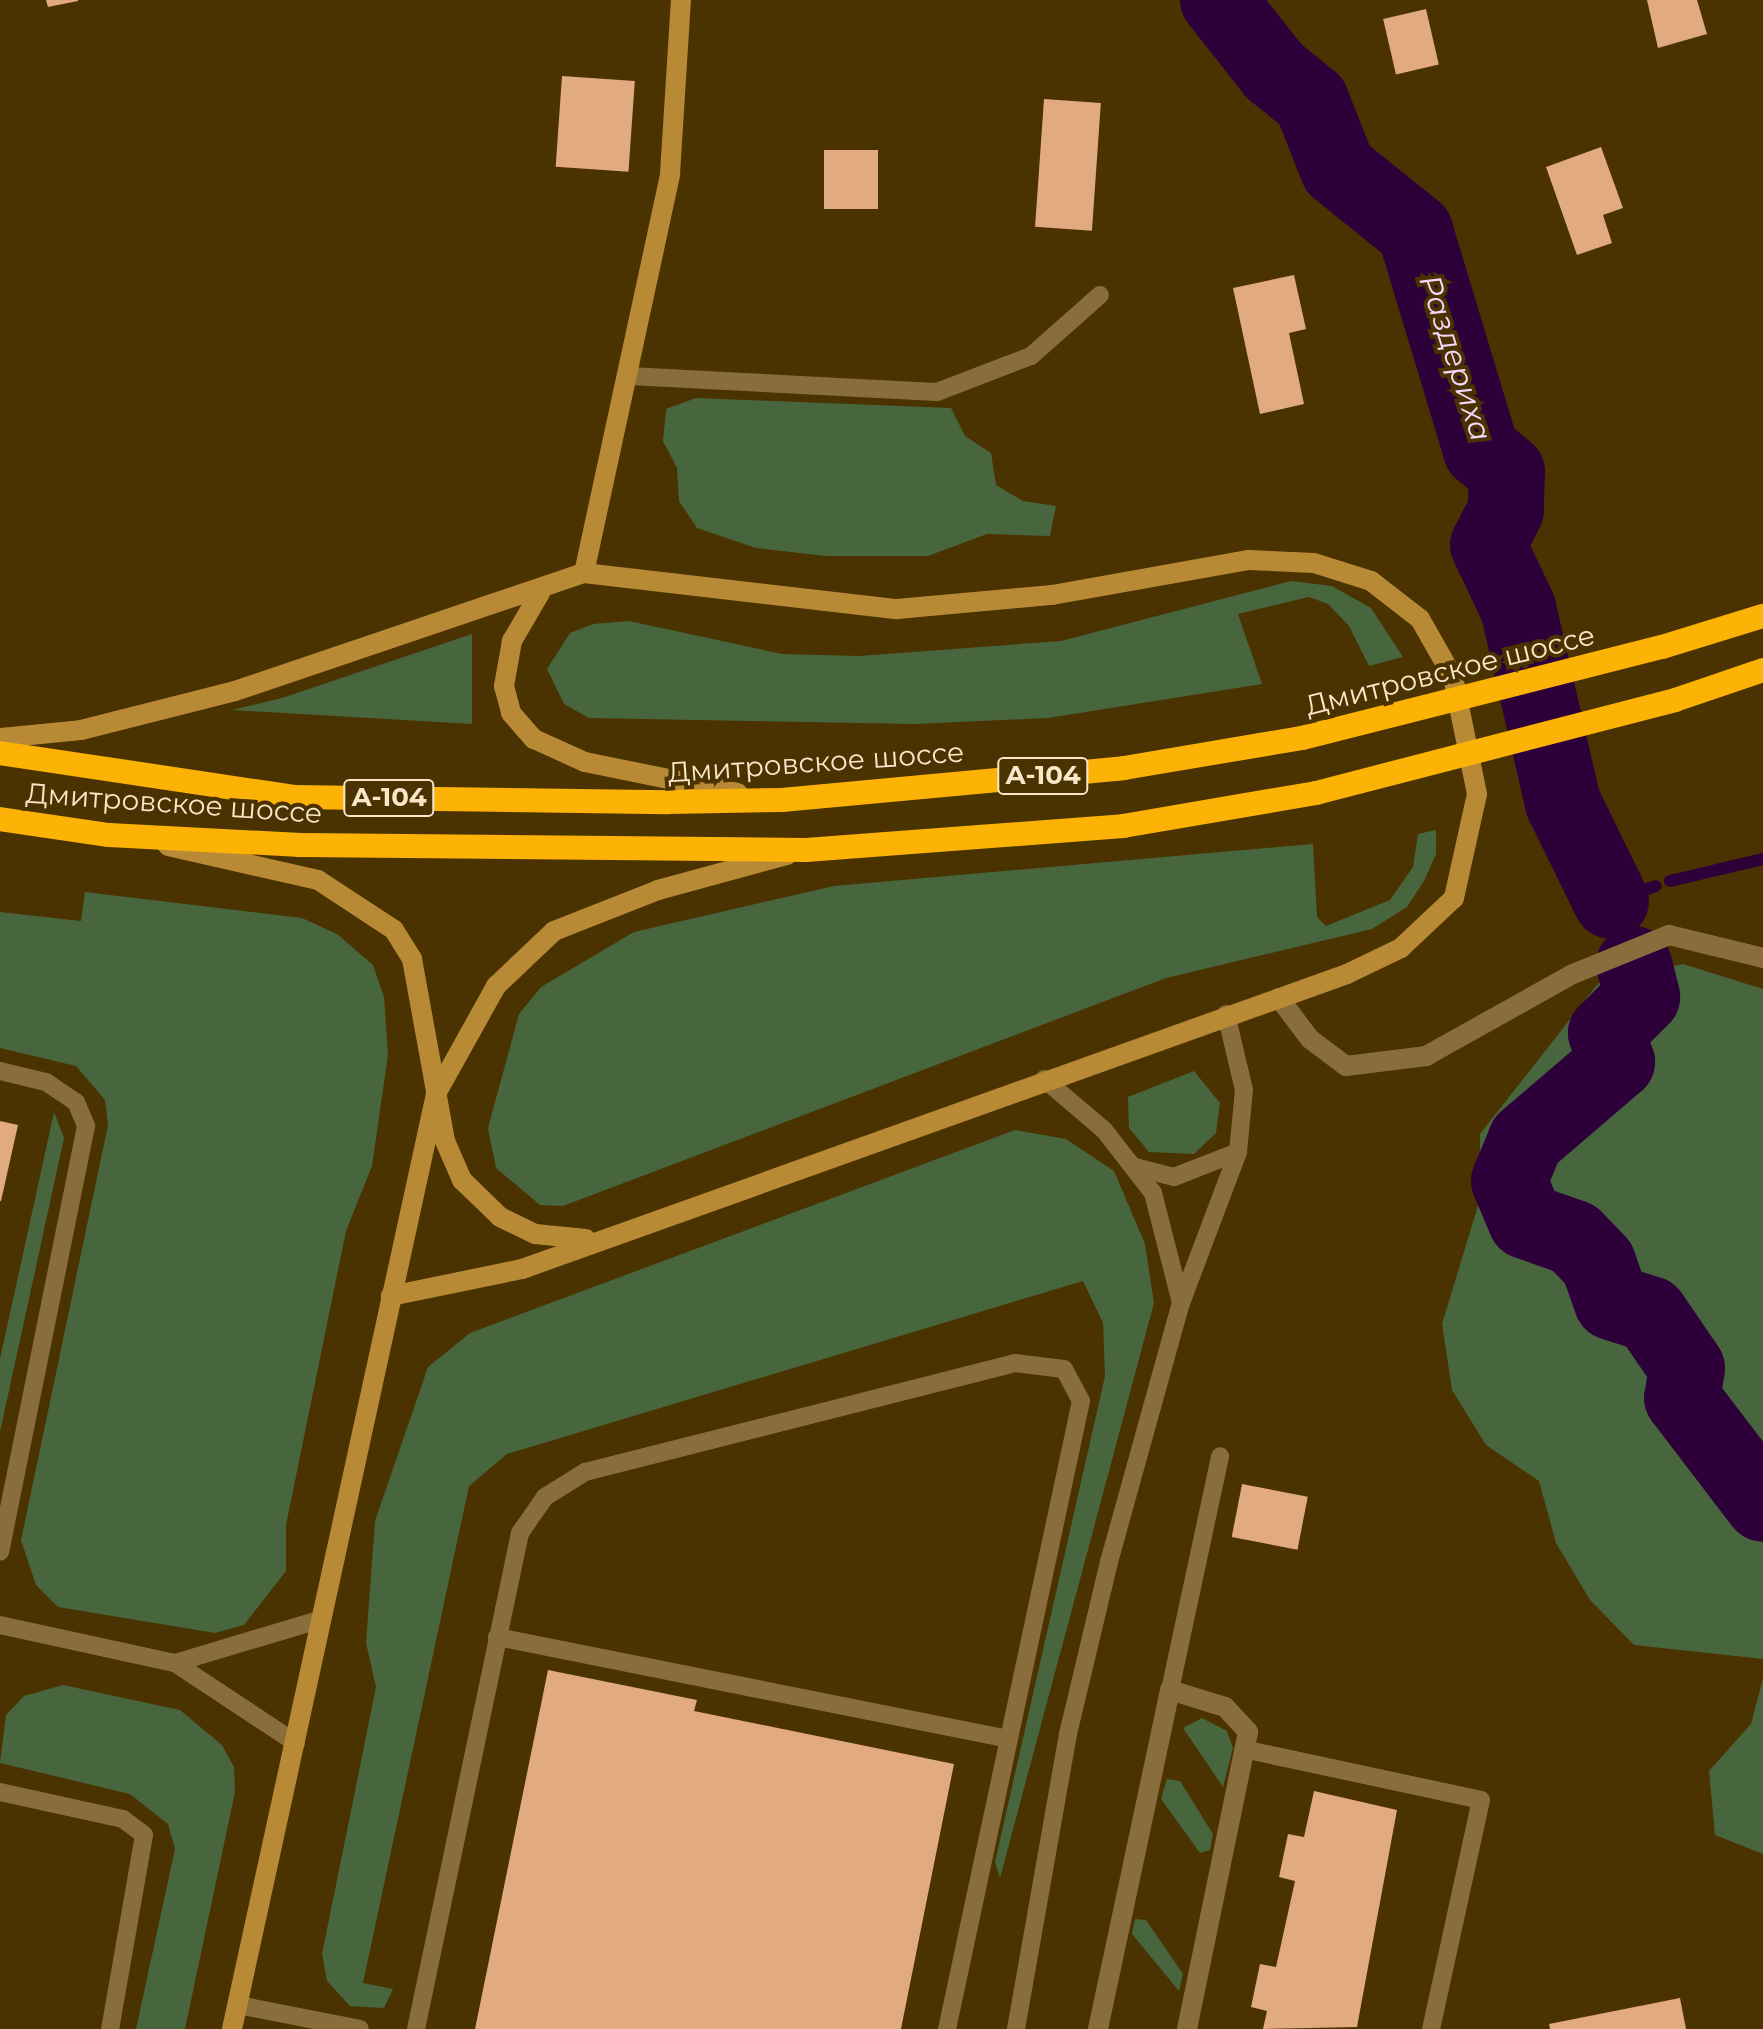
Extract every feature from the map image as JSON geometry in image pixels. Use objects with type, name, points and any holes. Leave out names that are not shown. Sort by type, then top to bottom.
[{"type":"highway","name":"Дмитровское шоссе","points":[[0,753],[294,797],[782,800],[1124,768],[1302,738],[1662,647],[1763,616]]},
{"type":"highway","name":"Дмитровское шоссе","points":[[0,819],[109,835],[505,851],[806,850],[1123,826],[1316,793],[1675,700],[1763,670]]},
{"type":"street","points":[[584,573],[630,376],[670,174],[681,0]]},
{"type":"street","points":[[0,738],[81,730],[235,691],[540,593],[584,573],[897,609],[1052,595],[1249,560],[1314,563],[1371,581],[1420,619],[1453,677],[1477,794],[1470,848],[1454,898],[1401,948],[1279,998],[1044,1079],[610,1237],[454,1288],[391,1296]]},
{"type":"street","points":[[540,593],[512,641],[504,686],[511,713],[534,739],[585,762],[656,780],[782,800]]},
{"type":"street","points":[[109,835],[318,880],[363,904],[412,959],[436,1094],[462,1180],[500,1217],[565,1241],[610,1237]]},
{"type":"street","points":[[232,2029],[436,1094],[496,986],[554,931],[658,890],[806,850]]},
{"type":"street","points":[[1279,998],[1310,1039],[1346,1066],[1426,1056],[1573,974],[1669,935],[1763,958]]},
{"type":"street","points":[[1098,2029],[1170,1690],[1225,1707],[1248,1732],[1248,1750],[1187,2029]]},
{"type":"lane","points":[[630,376],[937,392],[1031,356],[1100,295]]},
{"type":"lane","points":[[1016,2029],[1068,1734],[1181,1303],[1238,1152],[1244,1090],[1226,1014]]},
{"type":"lane","points":[[0,1071],[56,1089],[76,1102],[86,1126],[0,1551]]},
{"type":"lane","points":[[1044,1079],[1135,1167],[1153,1193],[1181,1303]]},
{"type":"lane","points":[[1135,1167],[1174,1177],[1238,1152]]},
{"type":"lane","points":[[416,2029],[520,1533],[545,1497],[585,1472],[1015,1363],[1064,1369],[1081,1401],[947,2029]]},
{"type":"lane","points":[[1170,1690],[1220,1456]]},
{"type":"lane","points":[[175,1663],[322,1619]]},
{"type":"lane","points":[[0,1625],[175,1663],[296,1743]]},
{"type":"lane","points":[[497,1637],[1009,1739]]},
{"type":"lane","points":[[1248,1750],[1481,1800],[1431,2029]]},
{"type":"lane","points":[[0,1792],[123,1819],[144,1835],[145,1861],[110,2029]]},
{"type":"lane","points":[[238,2005],[360,2029]]},
{"type":"green space","points":[[696,398],[951,408],[965,436],[991,453],[996,485],[1023,501],[1056,506],[1050,536],[987,534],[928,556],[826,556],[756,548],[697,528],[679,501],[677,468],[663,441],[666,409]]},
{"type":"green space","points":[[1291,581],[1332,586],[1371,608],[1403,657],[1369,666],[1349,626],[1328,604],[1309,597],[1238,614],[1262,684],[1048,718],[915,724],[589,718],[564,704],[547,669],[570,633],[593,624],[629,621],[782,654],[859,656],[1061,641]]},
{"type":"green space","points":[[472,634],[472,724],[232,710],[282,698]]},
{"type":"green space","points":[[1436,830],[1436,854],[1424,881],[1407,907],[1372,929],[1166,978],[563,1206],[540,1205],[496,1168],[488,1128],[519,1014],[541,987],[634,932],[834,886],[1313,844],[1317,917],[1326,926],[1390,900],[1413,867],[1418,834]]},
{"type":"green space","points":[[85,892],[302,918],[337,934],[373,965],[384,997],[388,1055],[372,1166],[346,1231],[286,1525],[286,1571],[244,1625],[215,1633],[58,1607],[36,1585],[21,1540],[108,1125],[105,1100],[76,1066],[0,1048],[0,912],[81,921]]},
{"type":"green space","points":[[1683,964],[1763,989],[1763,1659],[1634,1645],[1590,1600],[1556,1543],[1539,1481],[1486,1445],[1452,1390],[1442,1324],[1480,1199],[1480,1134],[1600,981]]},
{"type":"green space","points":[[1194,1071],[1220,1103],[1216,1133],[1194,1154],[1149,1152],[1129,1128],[1128,1097]]},
{"type":"green space","points":[[54,1112],[64,1138],[0,1432],[0,1359]]},
{"type":"green space","points":[[1015,1130],[1066,1139],[1114,1171],[1145,1244],[1154,1303],[1000,1878],[995,1862],[1105,1376],[1103,1323],[1083,1281],[507,1454],[469,1486],[363,1983],[393,1989],[384,2008],[350,2006],[327,1981],[322,1954],[376,1687],[366,1643],[375,1521],[428,1367],[470,1333]]},
{"type":"green space","points":[[1763,1678],[1763,1854],[1715,1835],[1709,1771],[1751,1724]]},
{"type":"green space","points":[[63,1685],[180,1710],[222,1745],[234,1767],[235,1792],[185,2029],[136,2029],[175,1849],[168,1824],[130,1794],[0,1763],[6,1715],[24,1696]]},
{"type":"green space","points":[[1202,1718],[1227,1731],[1233,1748],[1223,1787],[1183,1728]]},
{"type":"green space","points":[[1167,1779],[1180,1781],[1213,1834],[1210,1850],[1200,1853],[1161,1799]]},
{"type":"green space","points":[[1135,1919],[1146,1920],[1183,1974],[1179,1991],[1132,1934]]},
{"type":"building","points":[[46,0],[78,0],[78,1],[48,7]]},
{"type":"building","points":[[1647,0],[1697,0],[1707,34],[1658,48]]},
{"type":"building","points":[[1426,9],[1439,65],[1396,74],[1383,19]]},
{"type":"building","points":[[562,76],[635,81],[628,172],[556,167]]},
{"type":"building","points":[[1044,99],[1101,103],[1092,231],[1035,227]]},
{"type":"building","points":[[1601,147],[1623,208],[1603,215],[1612,243],[1577,255],[1546,167]]},
{"type":"building","points":[[824,150],[878,150],[878,209],[824,209]]},
{"type":"building","points":[[1294,275],[1306,329],[1289,333],[1304,404],[1260,414],[1233,288]]},
{"type":"building","points":[[0,1121],[18,1125],[1,1201],[0,1201]]},
{"type":"building","points":[[1242,1484],[1308,1497],[1297,1550],[1232,1537]]},
{"type":"building","points":[[548,1670],[697,1700],[694,1711],[954,1764],[901,2029],[475,2029]]},
{"type":"building","points":[[1314,1791],[1397,1810],[1357,2027],[1263,2029],[1267,2011],[1251,2007],[1260,1964],[1276,1967],[1295,1881],[1279,1877],[1288,1834],[1304,1837]]},
{"type":"building","points":[[1680,1998],[1686,2029],[1550,2029],[1549,2024]]},
{"type":"waterway","name":"Раздериха","points":[[1218,0],[1274,71],[1311,101],[1338,169],[1415,231],[1481,450],[1507,472],[1506,510],[1488,545],[1518,608],[1563,803],[1611,901]]},
{"type":"waterway","points":[[1670,881],[1763,859]]},
{"type":"waterway","points":[[1611,901],[1656,886]]},
{"type":"waterway","name":"Раздериха","points":[[1634,964],[1642,997],[1606,1033],[1617,1062],[1526,1140],[1509,1181],[1526,1221],[1574,1238],[1598,1263],[1612,1302],[1650,1314],[1687,1368],[1682,1398],[1763,1504]]}]
